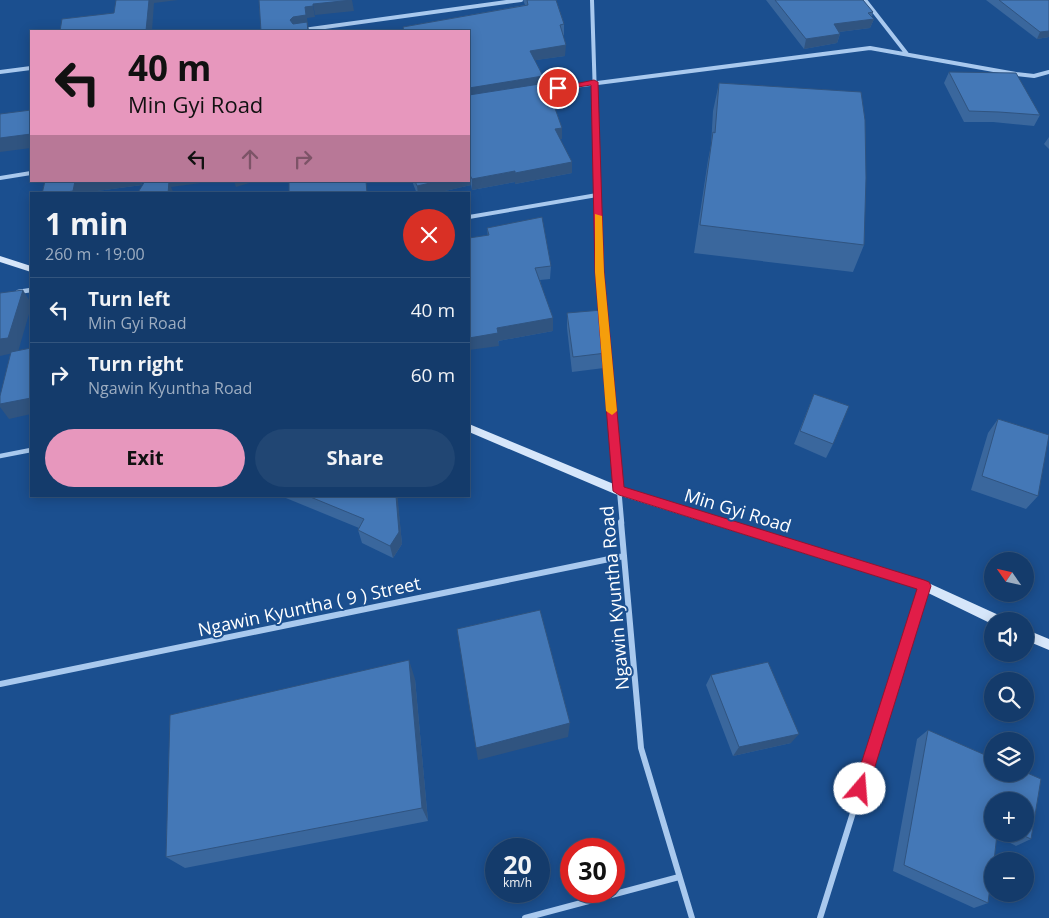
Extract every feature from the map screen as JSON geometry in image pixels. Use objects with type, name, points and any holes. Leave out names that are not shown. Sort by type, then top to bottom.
[{"type":"main road","points":[[0,259],[30,269]]},
{"type":"main road","name":"Min Gyi Road","points":[[470,428],[619,491],[924,586],[984,614]]},
{"type":"main road","points":[[1034,638],[1049,645]]},
{"type":"street","points":[[303,30],[521,0]]},
{"type":"street","name":"Ngawin Kyuntha Road","points":[[592,0],[600,272],[641,748],[692,918]]},
{"type":"street","points":[[866,0],[908,54]]},
{"type":"street","points":[[536,91],[594,82],[870,48],[1016,74],[1034,76],[1049,72]]},
{"type":"street","points":[[0,72],[30,68]]},
{"type":"street","points":[[0,178],[30,173]]},
{"type":"street","points":[[470,217],[597,195]]},
{"type":"street","points":[[16,293],[30,290]]},
{"type":"street","points":[[0,456],[30,450]]},
{"type":"street","name":"Ngawin Kyuntha ( 9 ) Street","points":[[0,684],[624,556]]},
{"type":"street","points":[[820,918],[924,586]]},
{"type":"street","points":[[525,918],[679,876]]},
{"type":"building","points":[[116,0],[149,0],[146,30],[60,30],[62,19],[114,13]]},
{"type":"building","points":[[259,0],[352,0],[313,4],[313,6],[305,7],[306,15],[293,17],[290,20],[293,24],[307,22],[308,30],[261,30]]},
{"type":"building","points":[[527,0],[556,0],[564,24],[560,25],[566,45],[530,51],[543,76],[470,88],[470,30],[404,30],[403,27],[528,5]]},
{"type":"building","points":[[775,0],[863,0],[873,12],[868,13],[874,19],[834,24],[840,34],[806,39]]},
{"type":"building","points":[[999,0],[1049,0],[1049,31],[1040,32]]},
{"type":"building","points":[[949,72],[1016,73],[1040,115],[969,111]]},
{"type":"building","points":[[546,83],[562,128],[555,129],[572,162],[472,179],[470,175],[470,95]]},
{"type":"building","points":[[719,83],[861,92],[865,120],[864,245],[700,225],[713,132],[715,133]]},
{"type":"building","points":[[30,110],[30,134],[0,138],[0,114]]},
{"type":"building","points":[[45,182],[75,182],[73,191],[42,192]]},
{"type":"building","points":[[144,182],[169,182],[168,192],[138,192]]},
{"type":"building","points":[[289,182],[366,182],[367,192],[289,192]]},
{"type":"building","points":[[415,182],[435,182],[417,186]]},
{"type":"building","points":[[542,217],[551,266],[535,268],[553,318],[497,328],[498,333],[470,338],[470,238],[489,235],[487,228]]},
{"type":"building","points":[[23,290],[8,338],[0,339],[0,293]]},
{"type":"building","points":[[602,310],[606,353],[573,357],[567,313]]},
{"type":"building","points":[[30,348],[30,398],[0,404],[0,396],[11,352]]},
{"type":"building","points":[[814,394],[849,406],[833,444],[800,431]]},
{"type":"building","points":[[998,419],[1049,435],[1038,496],[982,476]]},
{"type":"building","points":[[310,497],[396,497],[399,532],[390,546],[358,530],[364,519]]},
{"type":"building","points":[[540,610],[570,723],[476,748],[457,629]]},
{"type":"building","points":[[409,660],[422,808],[166,857],[170,715]]},
{"type":"building","points":[[768,662],[799,734],[739,747],[711,675]]},
{"type":"building","points":[[928,730],[984,754],[984,782],[1034,782],[1034,776],[1041,779],[1034,821],[1034,792],[984,792],[984,842],[996,842],[995,852],[984,852],[984,901],[904,865]]},
{"type":"slow traffic","points":[[598,216],[600,272],[612,411]]},
{"type":"route","points":[[558,88],[594,82],[600,272],[619,491],[924,586],[860,789]]}]
